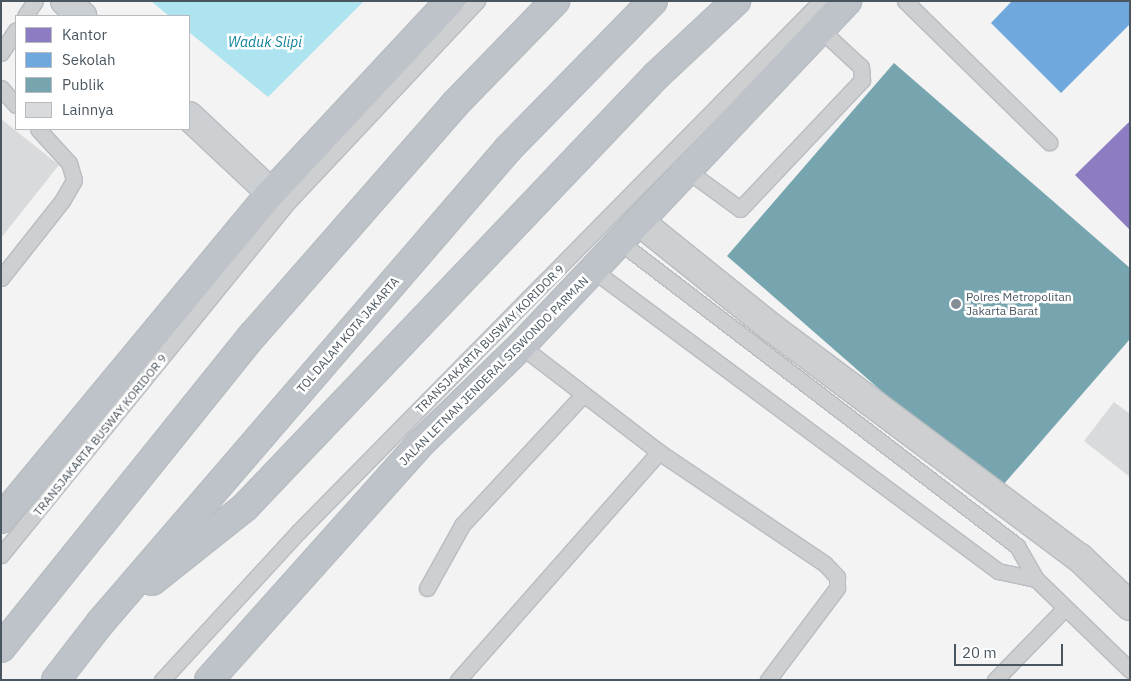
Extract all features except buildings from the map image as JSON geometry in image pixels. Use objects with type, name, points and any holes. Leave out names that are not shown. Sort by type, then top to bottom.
[{"type":"highway","points":[[5,506],[271,193],[450,1]]},
{"type":"highway","points":[[1,648],[253,335],[455,104],[555,1]]},
{"type":"highway","name":"TOL DALAM KOTA JAKARTA","points":[[56,680],[100,623],[508,149],[653,1]]},
{"type":"highway","points":[[100,623],[245,507],[657,75],[736,1]]},
{"type":"highway","name":"JALAN LETNAN JENDERAL SISWONDO PARMAN","points":[[212,679],[422,442],[522,346],[847,1]]},
{"type":"street","points":[[65,1],[81,15]]},
{"type":"street","points":[[190,117],[271,193]]},
{"type":"street","points":[[640,222],[772,328],[1080,558],[1130,606]]},
{"type":"lane","points":[[26,15],[35,1]]},
{"type":"lane","name":"TRANSJAKARTA BUSWAY KORIDOR 9","points":[[1,555],[288,202],[477,1]]},
{"type":"lane","name":"TRANSJAKARTA BUSWAY KORIDOR 9","points":[[162,680],[298,532],[821,1]]},
{"type":"lane","points":[[905,1],[1049,142]]},
{"type":"lane","points":[[688,171],[740,209],[862,80],[861,67],[820,28]]},
{"type":"lane","points":[[1,53],[15,32]]},
{"type":"lane","points":[[1,88],[15,104]]},
{"type":"lane","points":[[1,278],[62,201],[74,180],[68,163],[39,130]]},
{"type":"lane","points":[[620,242],[1017,546],[1036,579],[1064,609],[1130,670]]},
{"type":"lane","points":[[593,270],[998,571],[1036,579]]},
{"type":"lane","points":[[522,346],[583,396],[659,452],[824,564],[837,577],[837,588],[768,680]]},
{"type":"lane","points":[[427,588],[462,525],[583,396]]},
{"type":"lane","points":[[464,678],[659,452]]},
{"type":"lane","points":[[995,680],[1064,609]]},
{"type":"water","name":"Waduk Slipi","points":[[151,1],[364,1],[268,97],[190,33],[190,15],[168,15]]},
{"type":"place","name":"Polres Metropolitan Jakarta Barat","points":[[956,304]]}]
